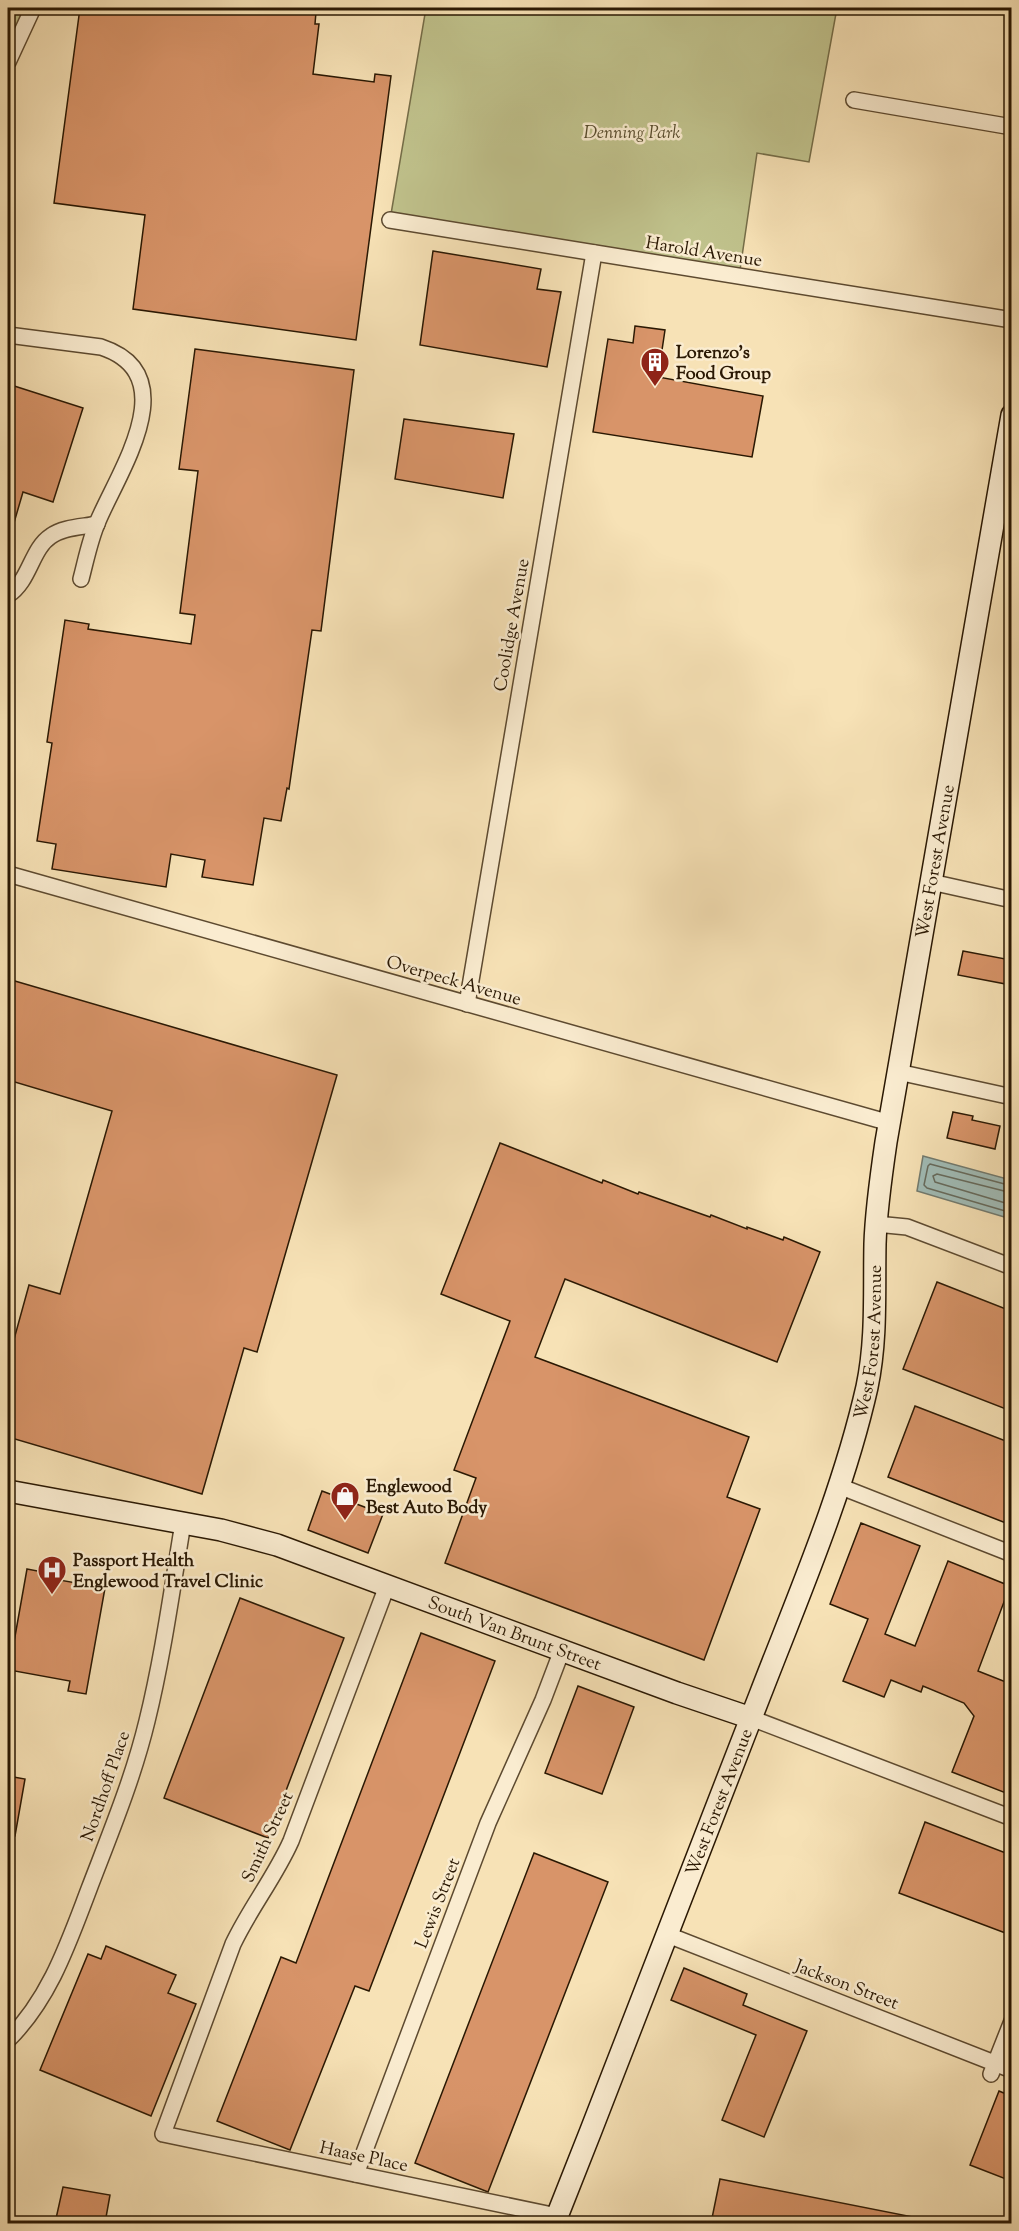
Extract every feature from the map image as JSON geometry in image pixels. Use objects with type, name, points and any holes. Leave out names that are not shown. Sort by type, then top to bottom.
[{"type":"street","points":[[8,62],[33,8]]},
{"type":"street","points":[[854,100],[1011,127]]},
{"type":"street","name":"Harold Avenue","points":[[390,220],[1011,320]]},
{"type":"street","name":"Coolidge Avenue","points":[[467,1004],[594,253]]},
{"type":"street","points":[[8,335],[110,350],[127,362],[139,379],[144,397],[140,427],[97,524],[81,579]]},
{"type":"street","name":"West Forest Avenue","points":[[556,2220],[668,1935],[839,1486],[858,1423],[873,1351],[876,1313],[876,1224],[888,1132],[1011,417]]},
{"type":"street","points":[[8,596],[21,583],[41,547],[52,535],[97,524]]},
{"type":"street","name":"Overpeck Avenue","points":[[8,874],[467,1004],[888,1132]]},
{"type":"street","points":[[931,882],[1011,900]]},
{"type":"street","points":[[898,1072],[1011,1097]]},
{"type":"street","points":[[876,1224],[907,1227],[1011,1267]]},
{"type":"street","points":[[839,1486],[1011,1554]]},
{"type":"street","name":"South Van Brunt Street","points":[[8,1491],[234,1533],[277,1545],[751,1718],[1011,1818]]},
{"type":"street","name":"Nordhoff Place","points":[[8,2040],[32,2014],[60,1965],[128,1785],[152,1696],[183,1523]]},
{"type":"street","name":"Smith Street","points":[[163,2134],[233,1944],[277,1870],[291,1841],[387,1586]]},
{"type":"street","name":"Lewis Street","points":[[356,2174],[488,1822],[543,1700],[562,1650]]},
{"type":"street","name":"Jackson Street","points":[[668,1935],[993,2069],[1011,2070]]},
{"type":"street","points":[[993,2069],[1011,2021]]},
{"type":"street","name":"Haase Place","points":[[163,2134],[356,2174],[556,2220]]},
{"type":"green space","points":[[8,8],[33,8],[8,62]]},
{"type":"green space","name":"Denning Park","points":[[426,8],[837,8],[809,162],[757,153],[739,277],[390,220]]},
{"type":"water","points":[[923,1156],[1011,1180],[1011,1219],[917,1191]]},
{"type":"building","points":[[80,8],[282,8],[316,12],[315,24],[319,24],[313,74],[374,82],[375,74],[391,76],[356,340],[133,309],[145,215],[54,203]]},
{"type":"building","points":[[433,251],[541,269],[537,289],[561,292],[547,367],[420,345]]},
{"type":"building","name":"Lorenzo's Food Group","points":[[635,326],[665,330],[658,377],[763,396],[752,457],[593,432],[608,339],[633,343]]},
{"type":"building","points":[[195,349],[354,370],[321,631],[312,630],[289,789],[287,788],[281,821],[264,818],[253,885],[202,877],[205,860],[171,854],[166,887],[52,869],[56,844],[37,841],[52,743],[47,742],[65,620],[89,624],[88,629],[191,644],[195,615],[180,613],[198,471],[179,469]]},
{"type":"building","points":[[8,384],[83,408],[53,502],[23,492],[11,533],[8,532]]},
{"type":"building","points":[[404,419],[514,434],[503,498],[395,479]]},
{"type":"building","points":[[963,951],[1011,960],[1011,985],[958,975]]},
{"type":"building","points":[[8,979],[337,1075],[257,1352],[244,1348],[202,1494],[8,1437],[8,1361],[29,1285],[60,1294],[112,1111],[8,1080]]},
{"type":"building","points":[[953,1112],[973,1116],[972,1120],[1000,1126],[995,1149],[947,1138]]},
{"type":"building","points":[[500,1143],[602,1183],[603,1180],[638,1194],[639,1192],[783,1240],[784,1237],[820,1252],[777,1362],[565,1279],[535,1357],[749,1437],[727,1497],[760,1509],[704,1660],[445,1563],[476,1478],[454,1470],[510,1321],[441,1294]]},
{"type":"building","points":[[937,1282],[1011,1311],[1011,1411],[903,1369]]},
{"type":"building","points":[[915,1406],[1011,1443],[1011,1525],[888,1477]]},
{"type":"building","name":"Englewood Best Auto Body","points":[[322,1491],[383,1514],[368,1553],[308,1530]]},
{"type":"building","points":[[861,1523],[920,1546],[885,1634],[915,1646],[948,1561],[1010,1586],[978,1671],[1011,1684],[1011,1795],[952,1772],[974,1716],[964,1703],[923,1686],[921,1692],[891,1680],[884,1697],[843,1681],[868,1619],[830,1604]]},
{"type":"building","points":[[27,1569],[43,1572],[42,1577],[105,1588],[86,1694],[68,1691],[70,1681],[9,1670]]},
{"type":"building","points":[[240,1598],[344,1638],[268,1838],[164,1798]]},
{"type":"building","points":[[421,1633],[495,1661],[369,1991],[355,1986],[290,2150],[217,2121],[281,1957],[296,1963]]},
{"type":"building","points":[[578,1686],[634,1707],[602,1794],[545,1773]]},
{"type":"building","points":[[8,1776],[25,1779],[15,1836],[8,1835]]},
{"type":"building","points":[[925,1822],[1011,1855],[1011,1924],[1008,1934],[899,1893]]},
{"type":"building","points":[[534,1853],[608,1882],[488,2192],[415,2163]]},
{"type":"building","points":[[106,1946],[176,1975],[168,1993],[196,2004],[151,2116],[40,2070],[88,1954],[101,1959]]},
{"type":"building","points":[[684,1968],[747,1994],[743,2005],[807,2031],[764,2137],[722,2120],[756,2035],[671,2000]]},
{"type":"building","points":[[999,2091],[1011,2096],[1011,2181],[970,2165]]},
{"type":"building","points":[[720,2179],[913,2217],[912,2223],[711,2223]]},
{"type":"building","points":[[63,2187],[110,2195],[105,2223],[55,2223]]},
{"type":"place","name":"Lorenzo's Food Group","points":[[655,388]]},
{"type":"place","name":"Englewood Best Auto Body","points":[[345,1522]]},
{"type":"place","name":"Passport Health Englewood Travel Clinic","points":[[52,1596]]}]
